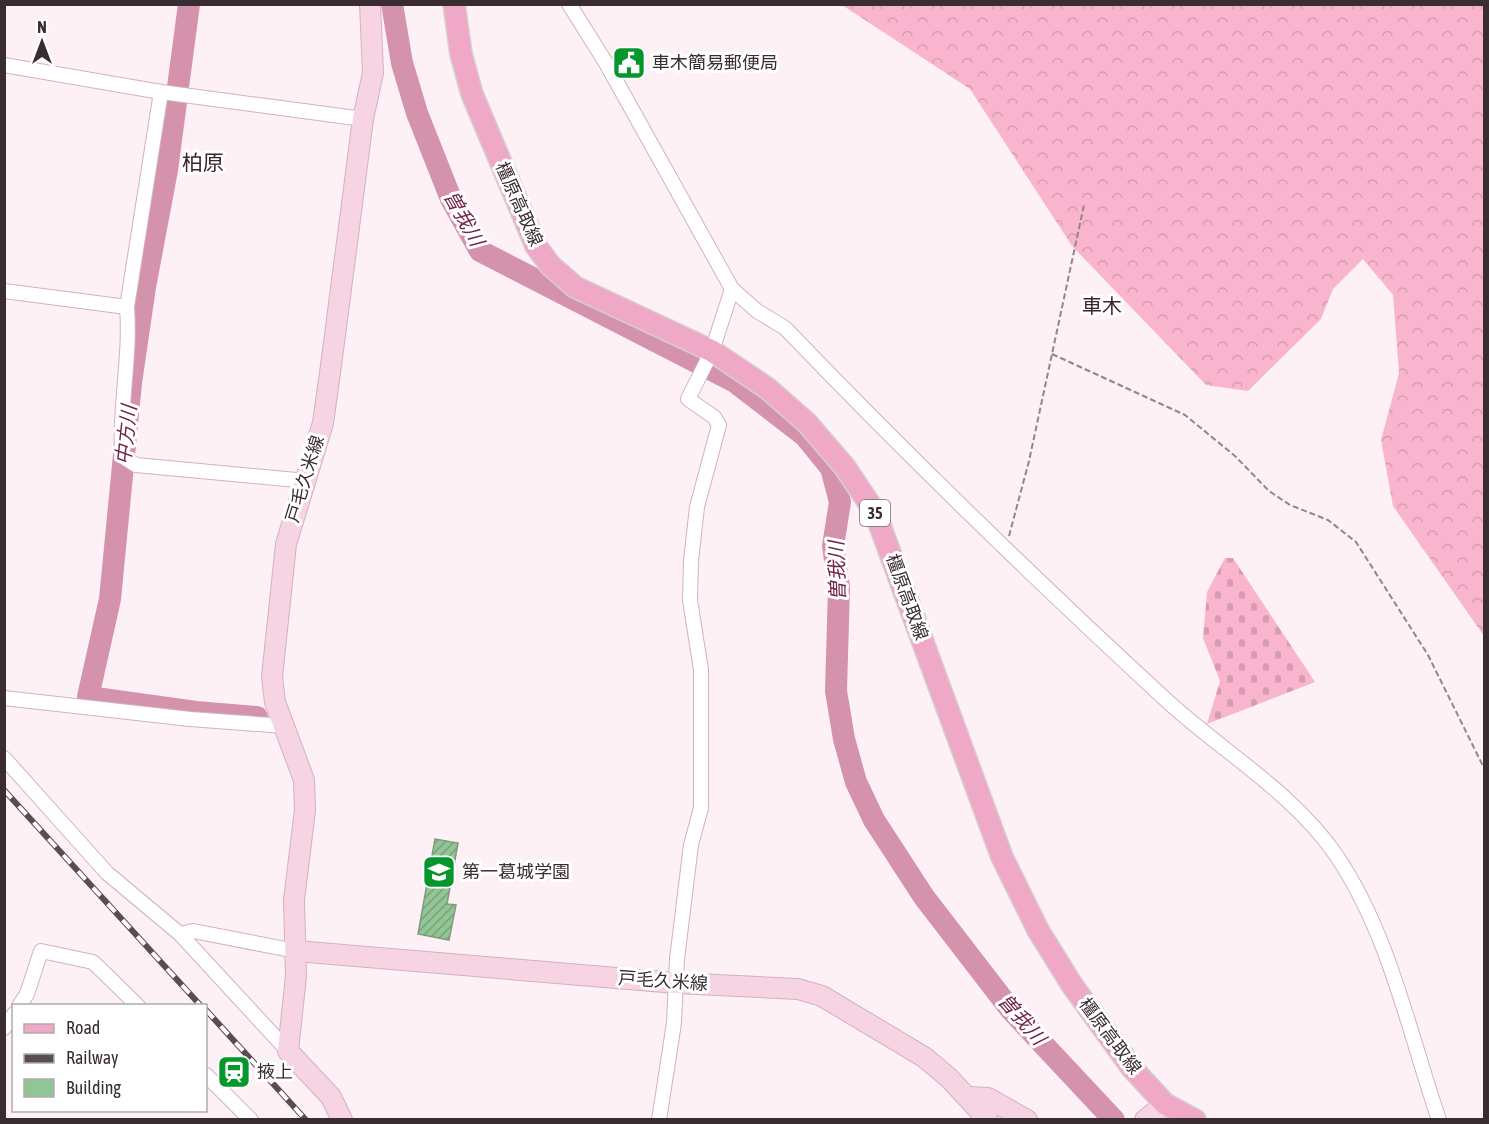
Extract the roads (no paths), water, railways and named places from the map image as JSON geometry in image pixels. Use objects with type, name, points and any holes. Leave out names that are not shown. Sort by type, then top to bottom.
[{"type":"main road","name":"戸毛久米線","points":[[288,1051],[296,976],[294,900],[305,810],[304,780],[275,702],[272,677],[275,635],[286,544],[323,423],[363,119],[373,73],[370,4]]},
{"type":"main road","name":"橿原高取線","points":[[454,4],[461,54],[472,94],[536,246],[550,265],[575,288],[712,351],[767,388],[807,423],[844,465],[875,512],[1002,857],[1033,919],[1072,986],[1132,1068],[1154,1112],[1195,1119]]},
{"type":"main road","name":"戸毛久米線","points":[[296,951],[676,983],[798,989],[822,996],[924,1057],[969,1097],[988,1119]]},
{"type":"main road","points":[[288,1051],[331,1097],[342,1119]]},
{"type":"main road","points":[[969,1097],[988,1098],[1027,1119]]},
{"type":"street","points":[[569,4],[606,63],[732,289],[757,310],[784,328],[906,453],[1006,550],[1182,715],[1274,789],[1334,852],[1350,876],[1379,940],[1439,1119]]},
{"type":"street","points":[[4,64],[161,92],[363,119]]},
{"type":"street","points":[[161,92],[127,307],[129,335],[120,429],[122,456],[136,465],[307,480]]},
{"type":"street","points":[[659,1119],[674,1023],[676,983],[691,845],[701,808],[702,791],[699,770],[701,670],[690,600],[691,561],[697,507],[719,425],[714,417],[688,399],[712,351],[732,289]]},
{"type":"street","points":[[4,291],[127,307]]},
{"type":"street","points":[[4,698],[190,719],[285,726]]},
{"type":"street","points":[[4,758],[107,873],[180,934],[288,1051]]},
{"type":"street","points":[[180,934],[193,931],[296,951]]},
{"type":"street","points":[[20,1004],[27,994],[41,951],[50,951],[93,962],[137,1004]]},
{"type":"street","points":[[207,1076],[251,1119]]},
{"type":"waterway","name":"中方川","points":[[189,4],[167,170],[145,287],[131,383],[110,599],[88,697],[196,712],[257,717]]},
{"type":"waterway","name":"曽我川","points":[[392,4],[402,63],[417,113],[451,199],[480,251],[735,382],[805,436],[831,468],[840,502],[833,546],[839,587],[836,691],[844,739],[856,782],[874,820],[924,897],[1011,1010],[1114,1120]]},
{"type":"railway","points":[[4,790],[199,1004]]},
{"type":"railway","points":[[207,1011],[306,1120]]},
{"type":"place","name":"車木簡易郵便局","points":[[629,63]]},
{"type":"place","name":"第一葛城学園","points":[[439,872]]},
{"type":"place","name":"掖上","points":[[234,1072]]},
{"type":"district","name":"柏原","points":[[203,163]]},
{"type":"district","name":"車木","points":[[1102,306]]}]
